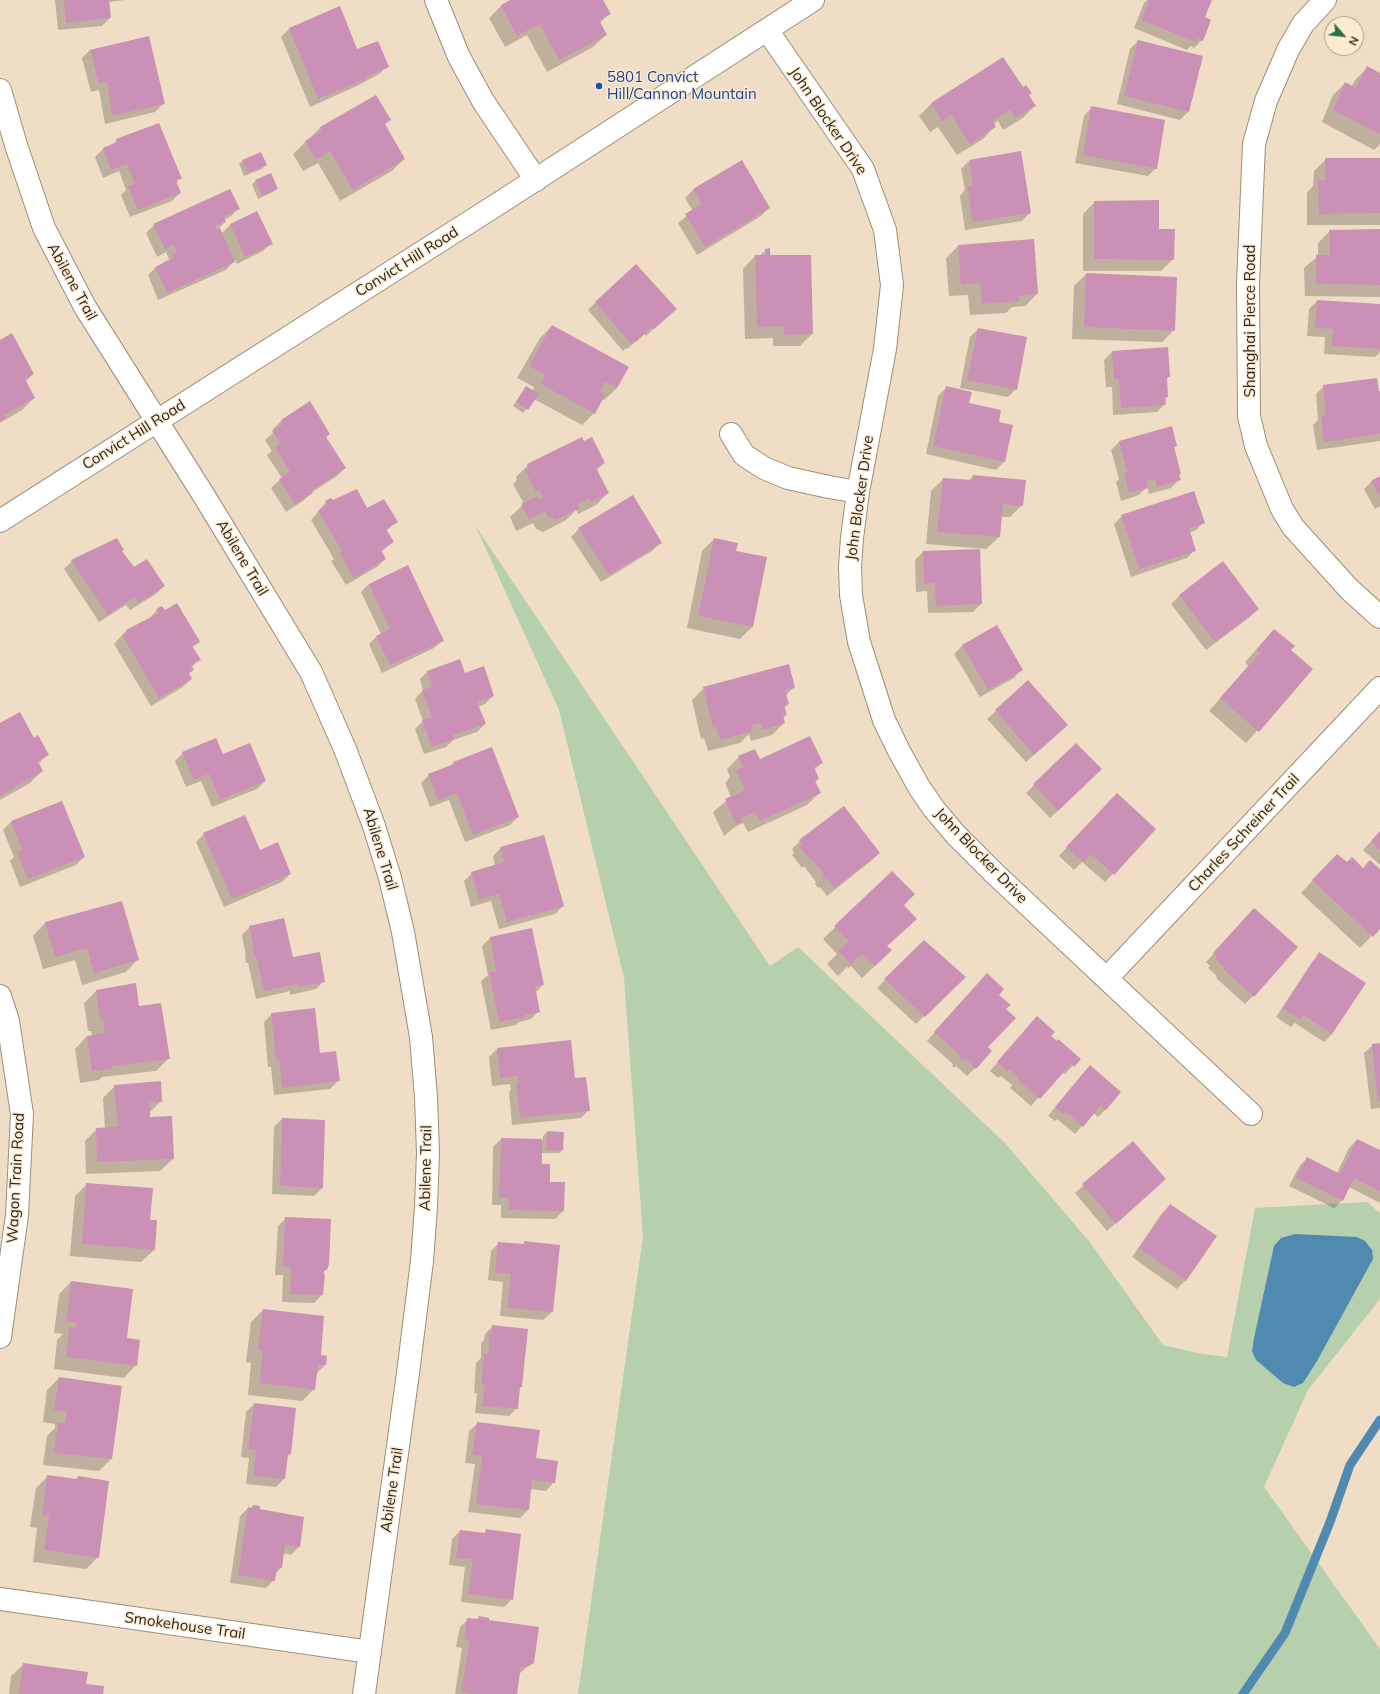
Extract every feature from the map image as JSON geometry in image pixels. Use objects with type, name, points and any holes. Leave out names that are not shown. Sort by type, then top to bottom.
[{"type":"street","points":[[436,0],[459,57],[483,101],[536,180]]},
{"type":"street","name":"Convict Hill Road","points":[[0,521],[536,180],[813,0]]},
{"type":"street","name":"Shanghai Pierce Road","points":[[1325,0],[1304,24],[1288,50],[1266,101],[1254,144],[1248,284],[1249,416],[1256,446],[1282,510],[1293,528],[1349,589],[1380,617]]},
{"type":"street","name":"John Blocker Drive","points":[[767,30],[863,169],[886,230],[892,285],[885,349],[858,492],[850,567],[851,595],[859,642],[884,720],[898,751],[934,809],[956,835],[994,873],[1251,1114]]},
{"type":"street","name":"Abilene Trail","points":[[0,90],[16,145],[44,228],[85,307],[157,420],[311,672],[345,749],[374,826],[390,878],[403,932],[420,1037],[426,1098],[428,1153],[426,1207],[417,1298],[364,1694]]},
{"type":"street","points":[[731,434],[744,455],[764,468],[788,478],[858,492]]},
{"type":"street","name":"Charles Schreiner Trail","points":[[1107,978],[1380,688]]},
{"type":"street","name":"Wagon Train Road","points":[[0,996],[8,1022],[22,1114],[17,1215],[0,1337]]},
{"type":"street","name":"Smokehouse Trail","points":[[0,1599],[370,1652]]},
{"type":"green space","points":[[476,527],[770,966],[798,947],[1005,1143],[1089,1241],[1163,1345],[1202,1354],[1227,1357],[1255,1208],[1367,1202],[1380,1213],[1380,1299],[1308,1390],[1264,1487],[1380,1649],[1380,1694],[578,1694],[643,1237],[624,978],[559,710]]},
{"type":"water","points":[[1295,1234],[1357,1237],[1365,1241],[1372,1250],[1373,1259],[1317,1361],[1303,1383],[1294,1387],[1283,1383],[1256,1360],[1252,1351],[1274,1246],[1281,1238]]},
{"type":"building","points":[[64,0],[109,0],[111,18],[66,23]]},
{"type":"building","points":[[510,0],[603,0],[611,14],[599,20],[607,35],[559,60],[540,24],[517,36],[501,5]]},
{"type":"building","points":[[1149,0],[1212,0],[1205,17],[1211,20],[1203,41],[1197,38],[1196,42],[1141,20]]},
{"type":"building","points":[[340,6],[357,49],[378,41],[389,67],[365,77],[366,79],[318,99],[289,28]]},
{"type":"building","points":[[149,36],[165,104],[112,116],[107,82],[99,84],[90,50]]},
{"type":"building","points":[[1138,40],[1203,56],[1189,112],[1124,96]]},
{"type":"building","points":[[1003,57],[1023,87],[1026,85],[1032,93],[1029,95],[1036,106],[1016,118],[1010,110],[993,121],[996,127],[970,144],[951,115],[942,121],[931,103]]},
{"type":"building","points":[[1367,66],[1380,73],[1380,134],[1333,110],[1345,82],[1356,88]]},
{"type":"building","points":[[376,95],[391,120],[385,124],[405,159],[353,190],[330,151],[316,160],[305,141],[322,131],[320,127]]},
{"type":"building","points":[[1091,106],[1165,120],[1157,169],[1083,155]]},
{"type":"building","points":[[159,123],[182,179],[176,180],[181,193],[138,210],[128,186],[135,184],[127,164],[111,170],[103,148],[117,142],[116,139]]},
{"type":"building","points":[[1021,151],[1031,213],[973,222],[967,187],[973,186],[969,160]]},
{"type":"building","points":[[261,152],[267,165],[248,173],[242,160]]},
{"type":"building","points":[[1325,158],[1380,158],[1380,213],[1319,214],[1318,180],[1325,180]]},
{"type":"building","points":[[742,160],[770,208],[705,247],[685,214],[702,204],[693,189]]},
{"type":"building","points":[[271,173],[278,189],[262,196],[255,180]]},
{"type":"building","points":[[230,189],[240,209],[224,216],[226,222],[215,226],[217,230],[220,228],[235,262],[167,293],[155,267],[174,258],[172,254],[177,252],[174,245],[165,249],[153,224]]},
{"type":"building","points":[[1159,200],[1159,229],[1175,229],[1174,260],[1094,259],[1094,201]]},
{"type":"building","points":[[257,211],[273,244],[245,257],[230,224]]},
{"type":"building","points":[[1380,229],[1380,285],[1316,284],[1316,255],[1330,255],[1329,230]]},
{"type":"building","points":[[1034,239],[1038,294],[1019,296],[1020,301],[982,304],[980,283],[961,285],[958,245]]},
{"type":"building","points":[[770,248],[770,255],[811,255],[813,334],[784,335],[784,326],[757,327],[755,255],[766,255],[765,249]]},
{"type":"building","points":[[636,264],[677,309],[654,329],[652,327],[636,342],[635,341],[631,344],[595,302]]},
{"type":"building","points":[[1086,273],[1177,277],[1175,331],[1084,327]]},
{"type":"building","points":[[1317,300],[1380,304],[1380,349],[1331,346],[1333,329],[1315,328]]},
{"type":"building","points":[[552,325],[629,367],[617,388],[605,382],[600,392],[605,395],[595,414],[541,384],[545,375],[529,366]]},
{"type":"building","points":[[978,328],[1027,337],[1017,390],[967,380]]},
{"type":"building","points":[[12,333],[34,374],[25,379],[35,398],[4,415],[6,418],[0,421],[0,340]]},
{"type":"building","points":[[1168,347],[1170,377],[1167,377],[1168,397],[1165,397],[1166,405],[1121,408],[1119,379],[1114,379],[1112,351]]},
{"type":"building","points":[[1377,378],[1380,391],[1380,434],[1324,442],[1321,416],[1326,415],[1323,385]]},
{"type":"building","points":[[526,386],[539,394],[528,410],[516,402]]},
{"type":"building","points":[[946,386],[972,392],[969,403],[1001,410],[999,422],[1013,425],[1005,462],[933,446]]},
{"type":"building","points":[[310,401],[330,434],[326,437],[346,468],[311,491],[313,493],[295,504],[279,479],[290,472],[275,447],[280,443],[272,431],[283,424],[281,420]]},
{"type":"building","points":[[1172,426],[1177,446],[1174,447],[1181,474],[1179,475],[1181,480],[1157,487],[1155,479],[1146,481],[1148,488],[1129,493],[1124,473],[1127,472],[1119,441]]},
{"type":"building","points":[[582,437],[584,441],[592,437],[605,463],[596,468],[609,493],[590,502],[589,499],[577,504],[580,508],[556,520],[548,517],[545,511],[529,519],[521,504],[538,496],[540,500],[543,498],[539,490],[536,492],[525,471],[529,469],[527,464]]},
{"type":"building","points":[[973,475],[1026,480],[1023,506],[1003,504],[1000,537],[937,532],[943,478],[973,480]]},
{"type":"building","points":[[1380,476],[1380,496],[1371,481]]},
{"type":"building","points":[[357,489],[367,508],[384,499],[398,522],[386,529],[394,542],[381,550],[386,559],[354,578],[339,552],[342,551],[318,511],[327,505],[325,501],[331,498],[333,500]]},
{"type":"building","points":[[1194,491],[1205,523],[1189,528],[1196,551],[1139,569],[1121,515]]},
{"type":"building","points":[[633,495],[662,543],[609,575],[578,528]]},
{"type":"building","points":[[117,538],[124,550],[122,551],[134,567],[147,559],[165,586],[138,603],[134,597],[108,615],[71,560]]},
{"type":"building","points":[[714,538],[738,543],[736,551],[767,557],[753,627],[698,616]]},
{"type":"building","points":[[980,549],[982,604],[936,606],[935,583],[924,584],[923,551]]},
{"type":"building","points":[[1223,561],[1259,609],[1215,642],[1179,595]]},
{"type":"building","points":[[408,565],[444,641],[390,665],[376,636],[390,629],[369,584]]},
{"type":"building","points":[[177,603],[200,642],[192,646],[201,660],[191,665],[194,670],[189,673],[192,679],[159,698],[122,635],[127,632],[126,630],[159,613],[156,609],[162,606],[165,610]]},
{"type":"building","points":[[997,625],[1023,670],[988,690],[962,645]]},
{"type":"building","points":[[1274,629],[1295,646],[1291,650],[1313,669],[1259,732],[1220,698],[1260,653],[1256,650]]},
{"type":"building","points":[[460,659],[465,673],[484,666],[494,696],[477,702],[486,724],[453,735],[455,739],[432,747],[422,720],[432,717],[422,690],[433,687],[427,671]]},
{"type":"building","points":[[789,664],[795,688],[785,690],[789,704],[784,706],[787,715],[783,716],[785,723],[763,730],[761,723],[752,725],[753,731],[720,740],[716,727],[713,728],[703,687]]},
{"type":"building","points":[[1028,680],[1068,725],[1034,755],[995,710]]},
{"type":"building","points":[[20,712],[34,738],[38,735],[49,755],[38,761],[43,771],[0,796],[0,723]]},
{"type":"building","points":[[810,736],[823,763],[814,767],[819,779],[815,781],[821,793],[760,821],[755,812],[740,819],[741,822],[736,824],[725,799],[745,790],[736,770],[743,767],[738,756],[755,749],[760,759]]},
{"type":"building","points":[[216,738],[223,754],[250,743],[266,781],[220,800],[209,774],[194,780],[182,752]]},
{"type":"building","points":[[1076,743],[1102,769],[1058,811],[1033,784]]},
{"type":"building","points":[[492,747],[519,817],[473,835],[457,793],[438,800],[428,774],[454,764],[453,762]]},
{"type":"building","points":[[1117,793],[1156,829],[1114,875],[1091,854],[1083,862],[1066,847]]},
{"type":"building","points":[[62,801],[85,857],[28,879],[17,852],[22,850],[11,821]]},
{"type":"building","points":[[844,806],[880,853],[835,888],[828,879],[827,881],[822,875],[824,874],[812,859],[810,860],[799,846],[802,844],[799,840]]},
{"type":"building","points":[[245,815],[260,850],[278,842],[291,874],[232,899],[203,833]]},
{"type":"building","points":[[1380,831],[1380,850],[1371,841]]},
{"type":"building","points":[[544,835],[564,906],[507,922],[499,894],[479,899],[471,872],[504,862],[500,847]]},
{"type":"building","points":[[1337,854],[1347,862],[1352,857],[1363,868],[1370,860],[1380,869],[1380,929],[1373,937],[1312,880]]},
{"type":"building","points":[[892,871],[915,894],[904,905],[917,919],[887,946],[892,950],[875,966],[864,955],[861,957],[860,956],[851,964],[838,951],[849,941],[834,926]]},
{"type":"building","points":[[122,901],[139,960],[94,973],[87,948],[55,957],[45,922]]},
{"type":"building","points":[[1254,908],[1298,947],[1254,997],[1223,969],[1224,967],[1216,959],[1217,957],[1213,953]]},
{"type":"building","points":[[284,918],[293,957],[320,952],[325,982],[298,987],[297,984],[264,991],[256,956],[254,956],[252,948],[254,948],[249,926]]},
{"type":"building","points":[[532,928],[544,985],[535,986],[540,1012],[525,1015],[525,1017],[499,1022],[489,972],[496,971],[490,937]]},
{"type":"building","points":[[924,940],[966,977],[925,1017],[884,979]]},
{"type":"building","points":[[1319,952],[1366,983],[1332,1034],[1303,1015],[1300,1019],[1283,1008]]},
{"type":"building","points":[[987,973],[1004,989],[999,995],[1011,1005],[1006,1009],[1016,1018],[988,1047],[992,1051],[976,1069],[965,1058],[962,1061],[959,1057],[961,1056],[934,1032]]},
{"type":"building","points":[[136,983],[139,1006],[161,1003],[170,1059],[112,1066],[112,1069],[92,1071],[87,1036],[105,1033],[103,1019],[100,1020],[96,990]]},
{"type":"building","points":[[315,1008],[320,1053],[336,1051],[340,1081],[282,1088],[279,1059],[276,1060],[271,1013]]},
{"type":"building","points":[[1037,1016],[1055,1032],[1051,1036],[1057,1041],[1058,1039],[1081,1059],[1074,1067],[1071,1064],[1040,1099],[1017,1079],[1019,1077],[1009,1069],[1007,1071],[997,1062]]},
{"type":"building","points":[[571,1040],[575,1078],[586,1077],[590,1111],[520,1118],[516,1083],[519,1082],[518,1076],[500,1078],[497,1048]]},
{"type":"building","points":[[1380,1043],[1380,1101],[1378,1101],[1372,1044]]},
{"type":"building","points":[[1090,1065],[1121,1092],[1106,1110],[1101,1105],[1083,1127],[1066,1112],[1063,1114],[1055,1107]]},
{"type":"building","points":[[161,1081],[162,1102],[150,1102],[150,1117],[172,1116],[174,1159],[97,1162],[96,1128],[118,1127],[114,1085]]},
{"type":"building","points":[[282,1118],[325,1120],[323,1188],[280,1186]]},
{"type":"building","points":[[547,1131],[564,1132],[563,1150],[546,1150]]},
{"type":"building","points":[[501,1138],[542,1139],[542,1164],[550,1164],[550,1182],[565,1182],[564,1211],[509,1210],[509,1198],[499,1197]]},
{"type":"building","points":[[1357,1139],[1380,1150],[1380,1191],[1354,1178],[1343,1201],[1296,1178],[1307,1157],[1340,1174]]},
{"type":"building","points":[[1133,1141],[1166,1179],[1116,1224],[1082,1184]]},
{"type":"building","points":[[86,1183],[153,1188],[150,1220],[157,1220],[155,1250],[82,1244]]},
{"type":"building","points":[[1170,1204],[1217,1236],[1186,1281],[1139,1248]]},
{"type":"building","points":[[285,1217],[331,1219],[329,1264],[327,1270],[324,1270],[323,1295],[290,1294],[291,1267],[283,1267]]},
{"type":"building","points":[[524,1241],[560,1245],[553,1312],[507,1308],[511,1274],[495,1272],[498,1242],[524,1244]]},
{"type":"building","points":[[71,1281],[133,1289],[127,1338],[140,1340],[137,1366],[66,1357],[69,1327],[76,1328],[76,1323],[66,1321]]},
{"type":"building","points":[[263,1309],[324,1316],[321,1355],[327,1356],[326,1365],[318,1365],[315,1390],[259,1383],[263,1351],[258,1350]]},
{"type":"building","points":[[492,1325],[528,1329],[522,1387],[520,1387],[518,1409],[482,1406],[485,1385],[481,1385],[484,1354],[489,1354],[489,1333],[492,1334]]},
{"type":"building","points":[[59,1377],[122,1386],[112,1459],[54,1453],[58,1423],[65,1423],[67,1412],[54,1410]]},
{"type":"building","points":[[254,1403],[296,1408],[291,1454],[288,1454],[285,1479],[253,1476],[256,1450],[248,1449]]},
{"type":"building","points":[[477,1422],[540,1430],[536,1458],[558,1461],[555,1483],[532,1480],[529,1510],[476,1504],[482,1456],[472,1455]]},
{"type":"building","points":[[47,1475],[77,1479],[78,1476],[109,1481],[99,1558],[44,1550],[49,1516],[42,1515]]},
{"type":"building","points":[[253,1505],[260,1506],[260,1509],[304,1517],[300,1547],[285,1545],[282,1568],[277,1568],[275,1581],[238,1575],[248,1507],[252,1508]]},
{"type":"building","points":[[486,1529],[521,1534],[513,1600],[468,1594],[473,1559],[456,1558],[460,1530],[485,1533]]},
{"type":"building","points":[[479,1616],[489,1618],[489,1620],[539,1627],[534,1663],[527,1667],[521,1666],[517,1694],[474,1694],[461,1692],[470,1640],[464,1639],[467,1618],[478,1619]]},
{"type":"building","points":[[23,1663],[88,1672],[86,1684],[104,1686],[103,1694],[19,1694]]},
{"type":"waterway","points":[[1243,1694],[1285,1633],[1330,1522],[1350,1465],[1380,1420]]},
{"type":"place","name":"5801 Convict Hill/Cannon Mountain","points":[[599,86]]}]
